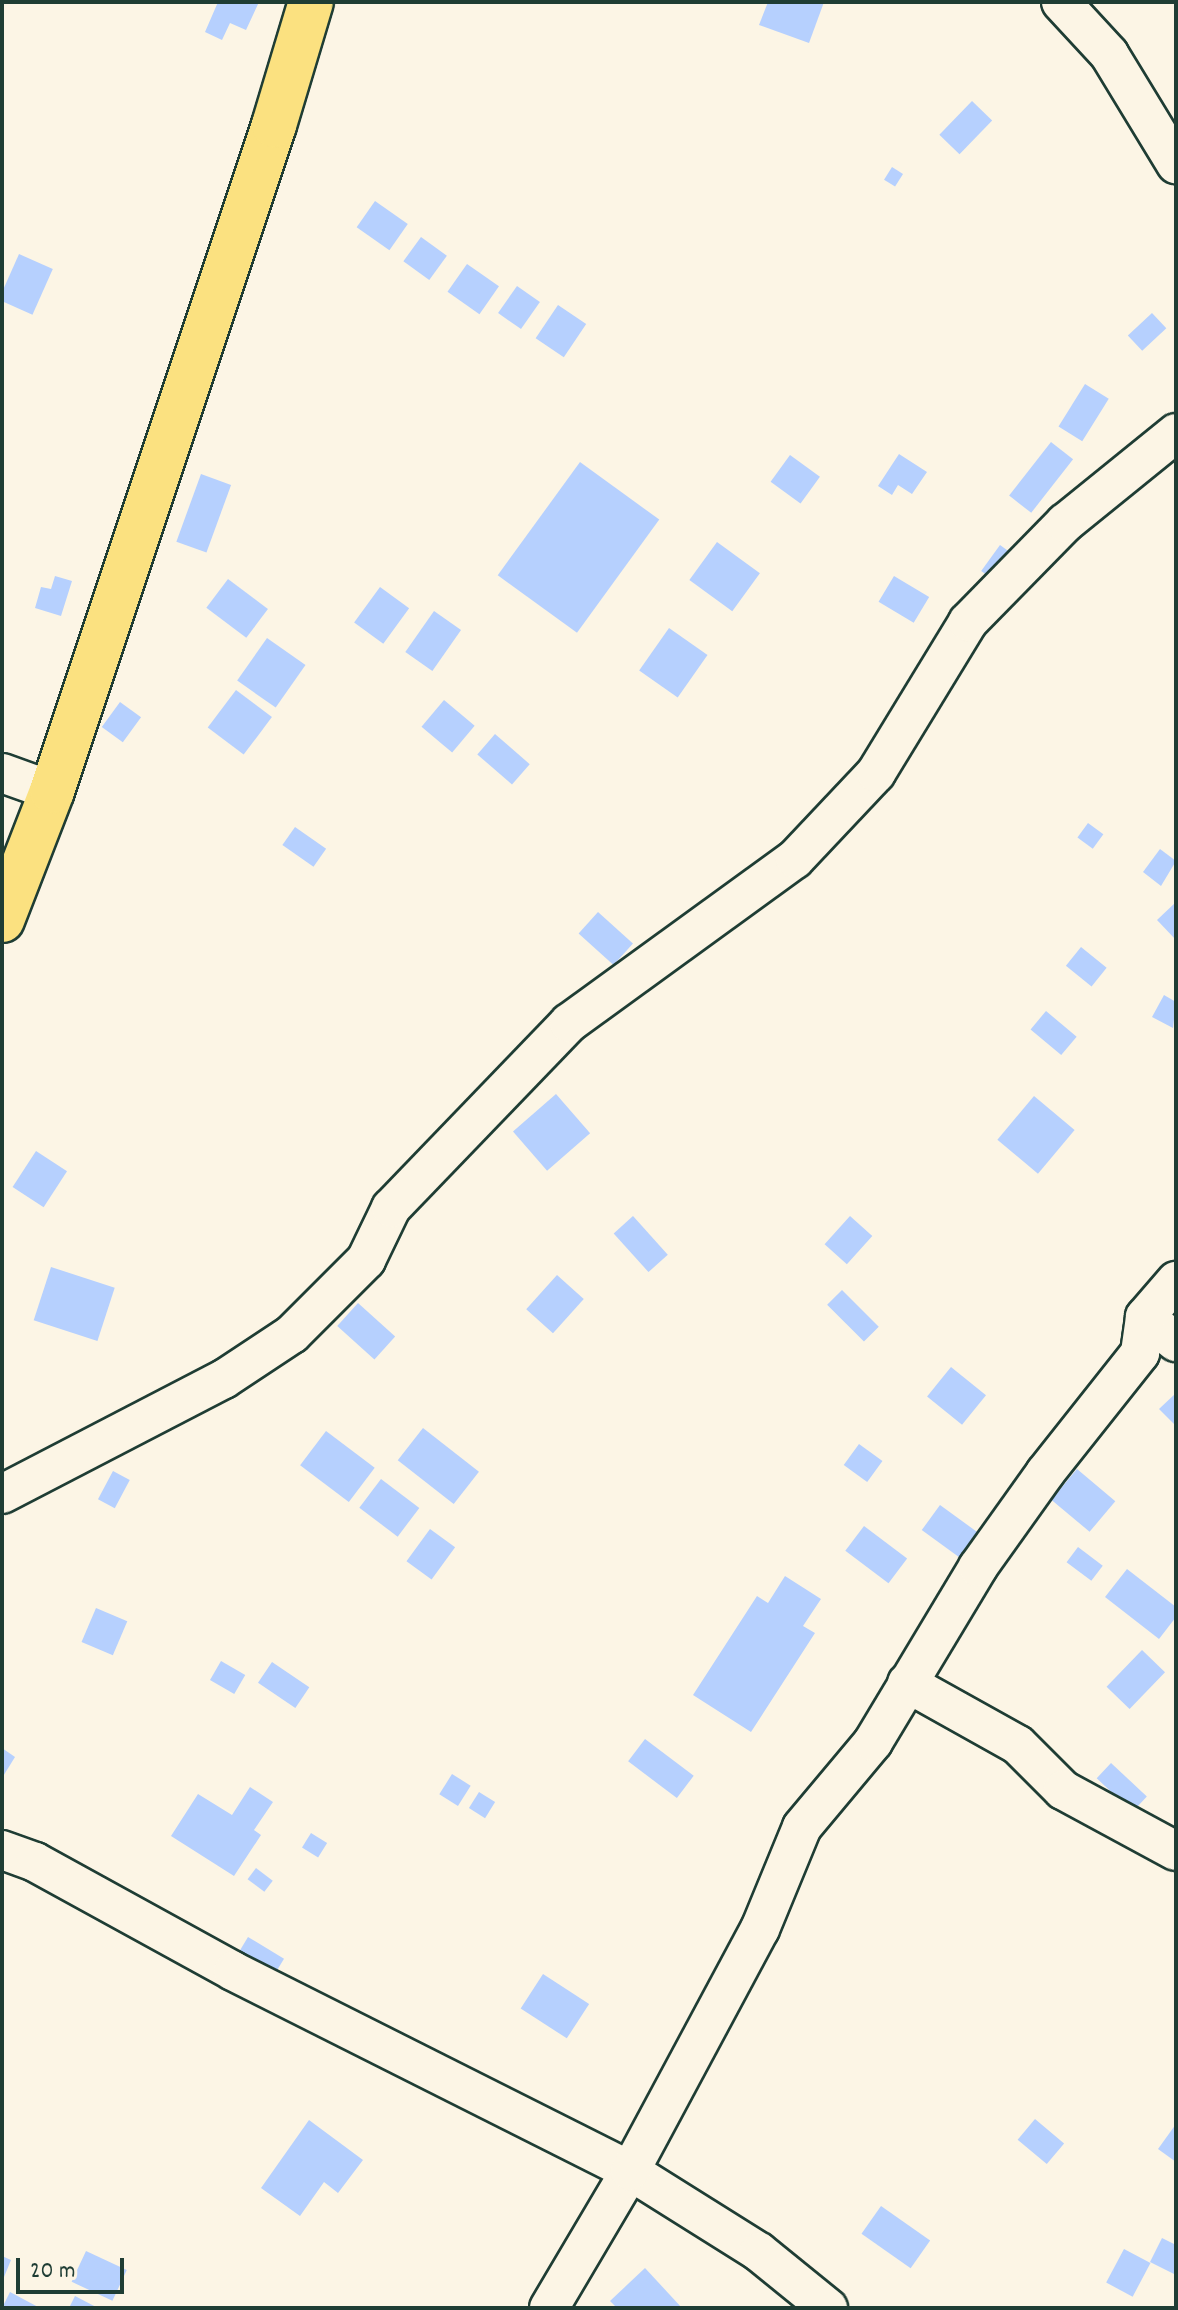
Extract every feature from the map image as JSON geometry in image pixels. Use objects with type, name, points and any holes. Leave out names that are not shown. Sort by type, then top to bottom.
[{"type":"main road","points":[[2,920],[52,791],[274,125],[311,2]]},
{"type":"street","points":[[1061,2],[1109,54],[1176,164]]},
{"type":"street","points":[[2,1494],[224,1379],[292,1334],[366,1260],[391,1208],[569,1023],[795,859],[876,773],[968,622],[1065,523],[1176,433]]},
{"type":"street","points":[[2,773],[52,791]]},
{"type":"street","points":[[549,2308],[630,2171],[760,1929],[802,1827],[873,1742],[978,1567],[1045,1473],[1140,1353],[1145,1317],[1176,1281]]},
{"type":"street","points":[[1145,1317],[1176,1342]]},
{"type":"street","points":[[907,1683],[1018,1745],[1063,1790],[1176,1851]]},
{"type":"street","points":[[2,1850],[35,1862],[233,1971],[630,2171],[759,2252],[828,2308]]},
{"type":"building","points":[[218,2],[259,2],[246,30],[230,23],[222,40],[205,32]]},
{"type":"building","points":[[768,2],[824,2],[809,43],[759,25]]},
{"type":"building","points":[[972,101],[992,120],[959,154],[939,135]]},
{"type":"building","points":[[892,167],[903,174],[895,187],[884,180]]},
{"type":"building","points":[[375,201],[408,224],[389,250],[357,227]]},
{"type":"building","points":[[421,237],[447,256],[429,280],[403,261]]},
{"type":"building","points":[[19,254],[53,269],[32,315],[2,301],[2,292]]},
{"type":"building","points":[[467,264],[499,286],[479,314],[447,292]]},
{"type":"building","points":[[517,286],[540,302],[521,329],[498,313]]},
{"type":"building","points":[[558,305],[586,324],[564,357],[536,338]]},
{"type":"building","points":[[1152,313],[1166,328],[1142,351],[1128,336]]},
{"type":"building","points":[[1085,384],[1109,399],[1082,441],[1059,426]]},
{"type":"building","points":[[1051,442],[1073,459],[1031,513],[1009,496]]},
{"type":"building","points":[[899,454],[927,472],[912,494],[898,485],[892,495],[878,486]]},
{"type":"building","points":[[790,455],[820,477],[801,503],[771,482]]},
{"type":"building","points":[[580,462],[659,520],[577,633],[498,575]]},
{"type":"building","points":[[201,474],[231,485],[206,553],[176,542]]},
{"type":"building","points":[[717,542],[760,573],[732,611],[689,580]]},
{"type":"building","points":[[1000,545],[1018,558],[999,584],[981,571]]},
{"type":"building","points":[[55,576],[72,581],[61,616],[35,608],[41,587],[51,589]]},
{"type":"building","points":[[894,576],[929,597],[914,623],[879,602]]},
{"type":"building","points":[[228,579],[268,609],[246,638],[206,608]]},
{"type":"building","points":[[380,587],[409,608],[383,644],[354,623]]},
{"type":"building","points":[[434,611],[461,630],[432,671],[405,652]]},
{"type":"building","points":[[669,628],[708,655],[678,698],[639,671]]},
{"type":"building","points":[[267,638],[306,665],[276,708],[237,681]]},
{"type":"building","points":[[236,690],[272,717],[244,755],[208,728]]},
{"type":"building","points":[[444,700],[475,726],[452,753],[422,727]]},
{"type":"building","points":[[120,702],[141,717],[123,742],[102,727]]},
{"type":"building","points":[[495,734],[530,764],[512,785],[477,754]]},
{"type":"building","points":[[1088,823],[1103,834],[1093,849],[1077,838]]},
{"type":"building","points":[[295,827],[326,849],[314,867],[282,845]]},
{"type":"building","points":[[1160,849],[1176,861],[1161,886],[1143,872]]},
{"type":"building","points":[[1176,902],[1176,940],[1157,920]]},
{"type":"building","points":[[598,912],[633,943],[614,965],[579,934]]},
{"type":"building","points":[[1081,947],[1107,968],[1092,986],[1066,966]]},
{"type":"building","points":[[1164,995],[1176,1002],[1173,1028],[1152,1017]]},
{"type":"building","points":[[1046,1011],[1077,1037],[1061,1055],[1031,1029]]},
{"type":"building","points":[[556,1094],[590,1133],[547,1171],[513,1131]]},
{"type":"building","points":[[1034,1096],[1075,1130],[1038,1174],[997,1140]]},
{"type":"building","points":[[36,1151],[67,1171],[44,1207],[13,1187]]},
{"type":"building","points":[[633,1216],[668,1255],[648,1272],[614,1233]]},
{"type":"building","points":[[850,1216],[872,1236],[847,1264],[825,1244]]},
{"type":"building","points":[[51,1267],[115,1288],[97,1341],[34,1320]]},
{"type":"building","points":[[557,1275],[584,1299],[553,1333],[526,1309]]},
{"type":"building","points":[[842,1290],[879,1327],[864,1342],[827,1305]]},
{"type":"building","points":[[358,1303],[395,1336],[374,1359],[337,1326]]},
{"type":"building","points":[[951,1367],[986,1395],[962,1425],[927,1397]]},
{"type":"building","points":[[1176,1393],[1176,1426],[1159,1409]]},
{"type":"building","points":[[423,1428],[479,1472],[454,1504],[398,1460]]},
{"type":"building","points":[[326,1431],[375,1468],[349,1502],[300,1465]]},
{"type":"building","points":[[859,1444],[882,1461],[867,1482],[844,1465]]},
{"type":"building","points":[[1077,1469],[1115,1501],[1090,1532],[1051,1500]]},
{"type":"building","points":[[113,1471],[130,1480],[115,1508],[98,1499]]},
{"type":"building","points":[[381,1479],[419,1508],[398,1537],[359,1508]]},
{"type":"building","points":[[940,1505],[981,1535],[963,1560],[922,1530]]},
{"type":"building","points":[[864,1526],[907,1558],[888,1583],[845,1551]]},
{"type":"building","points":[[430,1529],[455,1547],[432,1580],[406,1561]]},
{"type":"building","points":[[1078,1547],[1103,1566],[1091,1581],[1067,1562]]},
{"type":"building","points":[[1127,1569],[1176,1607],[1176,1617],[1159,1639],[1105,1597]]},
{"type":"building","points":[[785,1576],[821,1599],[803,1626],[815,1633],[751,1732],[693,1695],[757,1596],[768,1603]]},
{"type":"building","points":[[96,1608],[127,1621],[113,1655],[82,1642]]},
{"type":"building","points":[[1142,1650],[1165,1672],[1130,1709],[1107,1687]]},
{"type":"building","points":[[221,1661],[245,1675],[234,1694],[210,1680]]},
{"type":"building","points":[[272,1662],[309,1687],[295,1708],[258,1683]]},
{"type":"building","points":[[645,1739],[694,1776],[677,1798],[628,1761]]},
{"type":"building","points":[[2,1748],[15,1757],[2,1778]]},
{"type":"building","points":[[1111,1763],[1147,1796],[1133,1812],[1097,1778]]},
{"type":"building","points":[[452,1774],[471,1786],[458,1806],[439,1794]]},
{"type":"building","points":[[250,1787],[273,1802],[254,1830],[261,1835],[234,1876],[171,1836],[198,1794],[232,1815]]},
{"type":"building","points":[[479,1792],[495,1802],[485,1818],[469,1808]]},
{"type":"building","points":[[311,1833],[327,1843],[318,1857],[302,1847]]},
{"type":"building","points":[[256,1868],[273,1881],[264,1892],[248,1879]]},
{"type":"building","points":[[248,1937],[284,1959],[273,1977],[237,1956]]},
{"type":"building","points":[[543,1974],[589,2004],[567,2038],[521,2008]]},
{"type":"building","points":[[1035,2119],[1064,2143],[1047,2164],[1018,2140]]},
{"type":"building","points":[[309,2120],[363,2160],[338,2193],[324,2182],[300,2216],[261,2188]]},
{"type":"building","points":[[1176,2124],[1176,2162],[1158,2149]]},
{"type":"building","points":[[881,2206],[930,2240],[911,2268],[861,2234]]},
{"type":"building","points":[[1162,2238],[1176,2245],[1176,2275],[1150,2262]]},
{"type":"building","points":[[1124,2249],[1150,2263],[1133,2297],[1106,2283]]},
{"type":"building","points":[[86,2251],[127,2270],[112,2301],[72,2282]]},
{"type":"building","points":[[2,2256],[11,2260],[2,2282]]},
{"type":"building","points":[[645,2268],[682,2308],[617,2308],[610,2301]]},
{"type":"building","points":[[10,2292],[40,2308],[2,2308]]},
{"type":"building","points":[[75,2296],[98,2308],[69,2308]]}]
